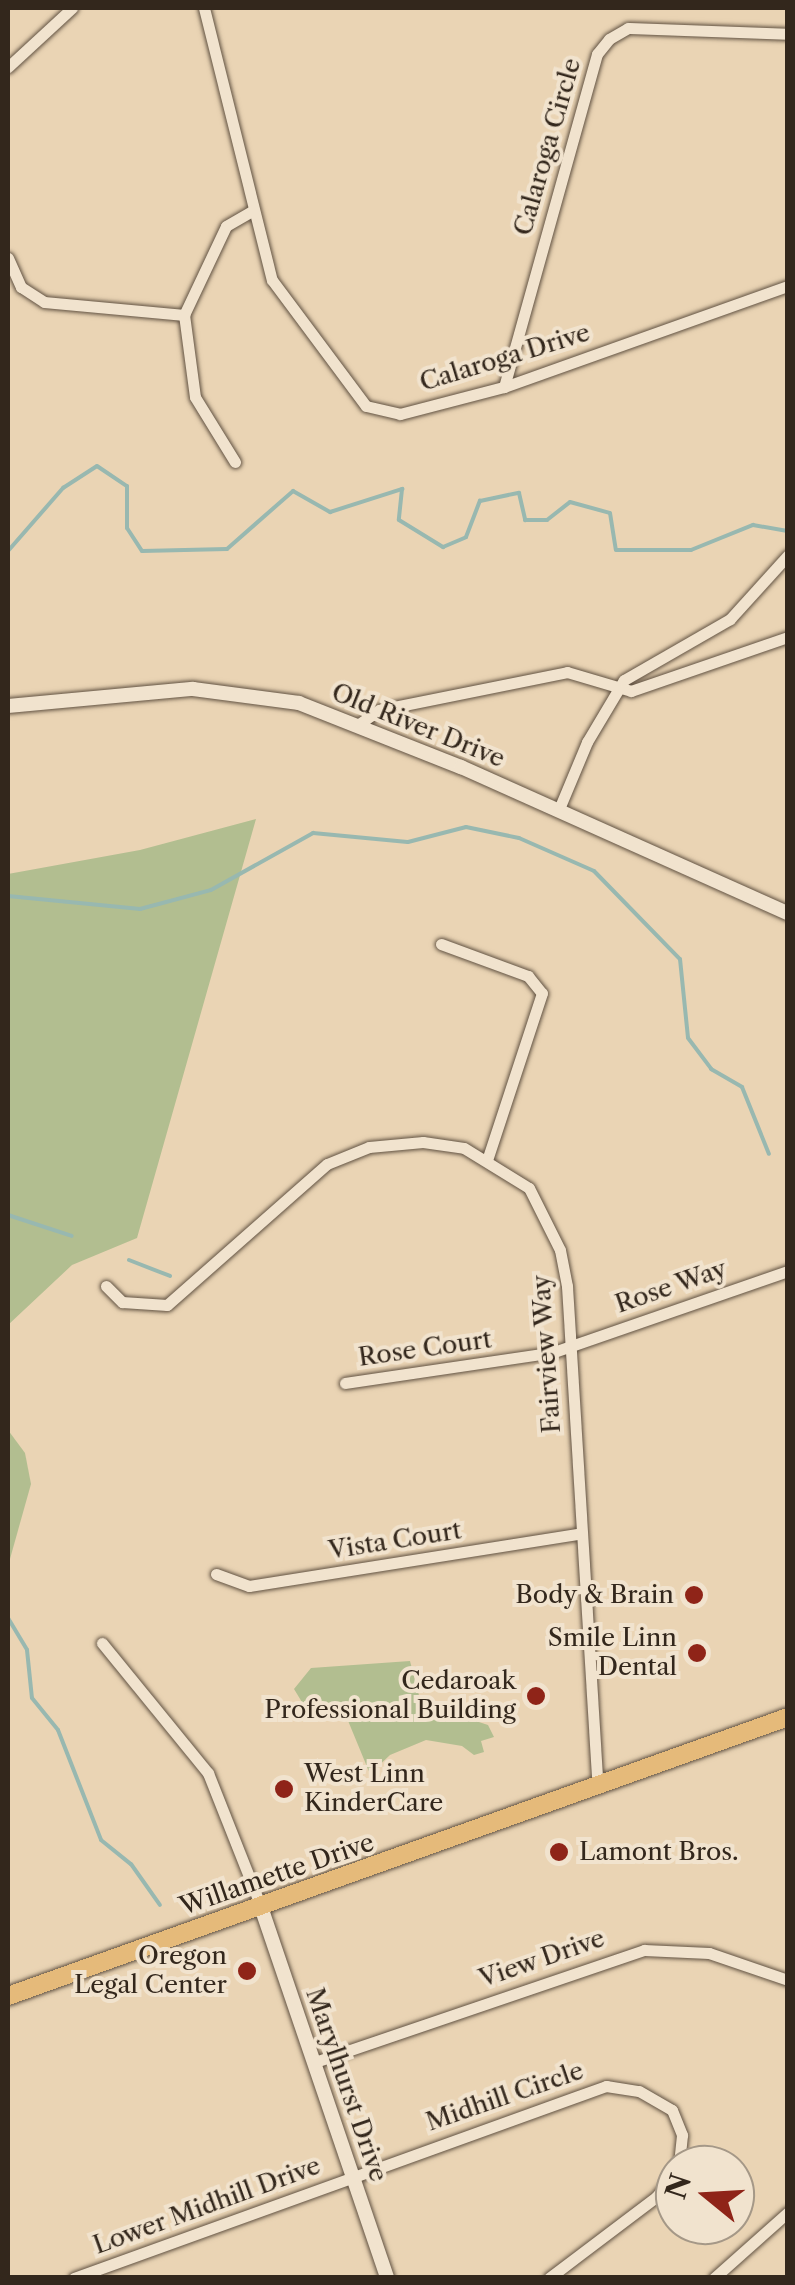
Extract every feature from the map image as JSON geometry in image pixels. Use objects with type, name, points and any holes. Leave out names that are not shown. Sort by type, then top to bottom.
[{"type":"main road","name":"Willamette Drive","points":[[8,1996],[788,1717]]},
{"type":"street","points":[[8,68],[72,8]]},
{"type":"street","name":"Calaroga Drive","points":[[204,8],[279,294],[366,406],[400,414],[504,387],[788,286]]},
{"type":"street","name":"Calaroga Circle","points":[[504,387],[597,54],[609,39],[628,28],[788,34]]},
{"type":"street","points":[[234,462],[195,397],[184,315],[226,226],[254,210]]},
{"type":"street","points":[[8,258],[21,287],[44,302],[184,315]]},
{"type":"street","points":[[560,809],[619,687],[643,665],[730,618],[788,555]]},
{"type":"street","points":[[359,724],[379,710],[567,672],[631,692],[788,637]]},
{"type":"street","name":"Old River Drive","points":[[8,706],[96,693],[215,689],[284,700],[359,724],[560,809],[788,913]]},
{"type":"street","points":[[441,944],[528,976],[542,994],[488,1158]]},
{"type":"street","name":"Fairview Way","points":[[106,1286],[122,1302],[167,1305],[327,1164],[348,1152],[423,1142],[488,1158],[528,1188],[547,1218],[566,1274],[597,1784]]},
{"type":"street","name":"Rose Way","points":[[570,1346],[788,1270]]},
{"type":"street","name":"Rose Court","points":[[345,1382],[570,1346]]},
{"type":"street","name":"Vista Court","points":[[216,1574],[249,1586],[582,1533]]},
{"type":"street","points":[[102,1643],[206,1769],[262,1907]]},
{"type":"street","name":"Marylhurst Drive","points":[[262,1907],[388,2278]]},
{"type":"street","name":"View Drive","points":[[315,2062],[644,1950],[709,1953],[788,1980]]},
{"type":"street","name":"Midhill Circle","points":[[354,2175],[606,2086],[639,2090],[672,2110],[682,2135],[681,2145]]},
{"type":"street","name":"Lower Midhill Drive","points":[[74,2278],[354,2175]]},
{"type":"street","points":[[549,2278],[655,2198]]},
{"type":"street","points":[[714,2278],[788,2212]]},
{"type":"green space","points":[[256,819],[137,1238],[72,1265],[8,1325],[8,874],[140,850]]},
{"type":"green space","points":[[8,1430],[25,1453],[31,1484],[8,1566]]},
{"type":"green space","points":[[410,1661],[421,1703],[488,1725],[494,1737],[481,1741],[484,1752],[474,1755],[462,1746],[426,1740],[390,1755],[370,1774],[344,1711],[314,1722],[294,1689],[311,1668]]},
{"type":"waterway","points":[[8,551],[63,488],[97,466],[127,486],[127,528],[142,551],[227,549],[293,491],[330,512],[402,489],[399,520],[443,547],[466,537],[480,501],[519,493],[525,520],[547,520],[570,502],[610,513],[616,550],[691,550],[753,525],[787,531]]},
{"type":"waterway","points":[[8,896],[140,909],[211,890],[313,833],[408,842],[466,827],[519,838],[594,871],[680,959],[688,1038],[711,1069],[742,1087],[769,1154]]},
{"type":"waterway","points":[[8,1215],[72,1236]]},
{"type":"waterway","points":[[129,1260],[170,1276]]},
{"type":"waterway","points":[[8,1618],[27,1650],[32,1698],[58,1730],[101,1840],[131,1864],[160,1905]]},
{"type":"place","name":"Body & Brain","points":[[694,1595]]},
{"type":"place","name":"Smile Linn Dental","points":[[697,1653]]},
{"type":"place","name":"Cedaroak Professional Building","points":[[536,1696]]},
{"type":"place","name":"West Linn KinderCare","points":[[284,1789]]},
{"type":"place","name":"Lamont Bros.","points":[[559,1852]]},
{"type":"place","name":"Oregon Legal Center","points":[[247,1971]]}]
